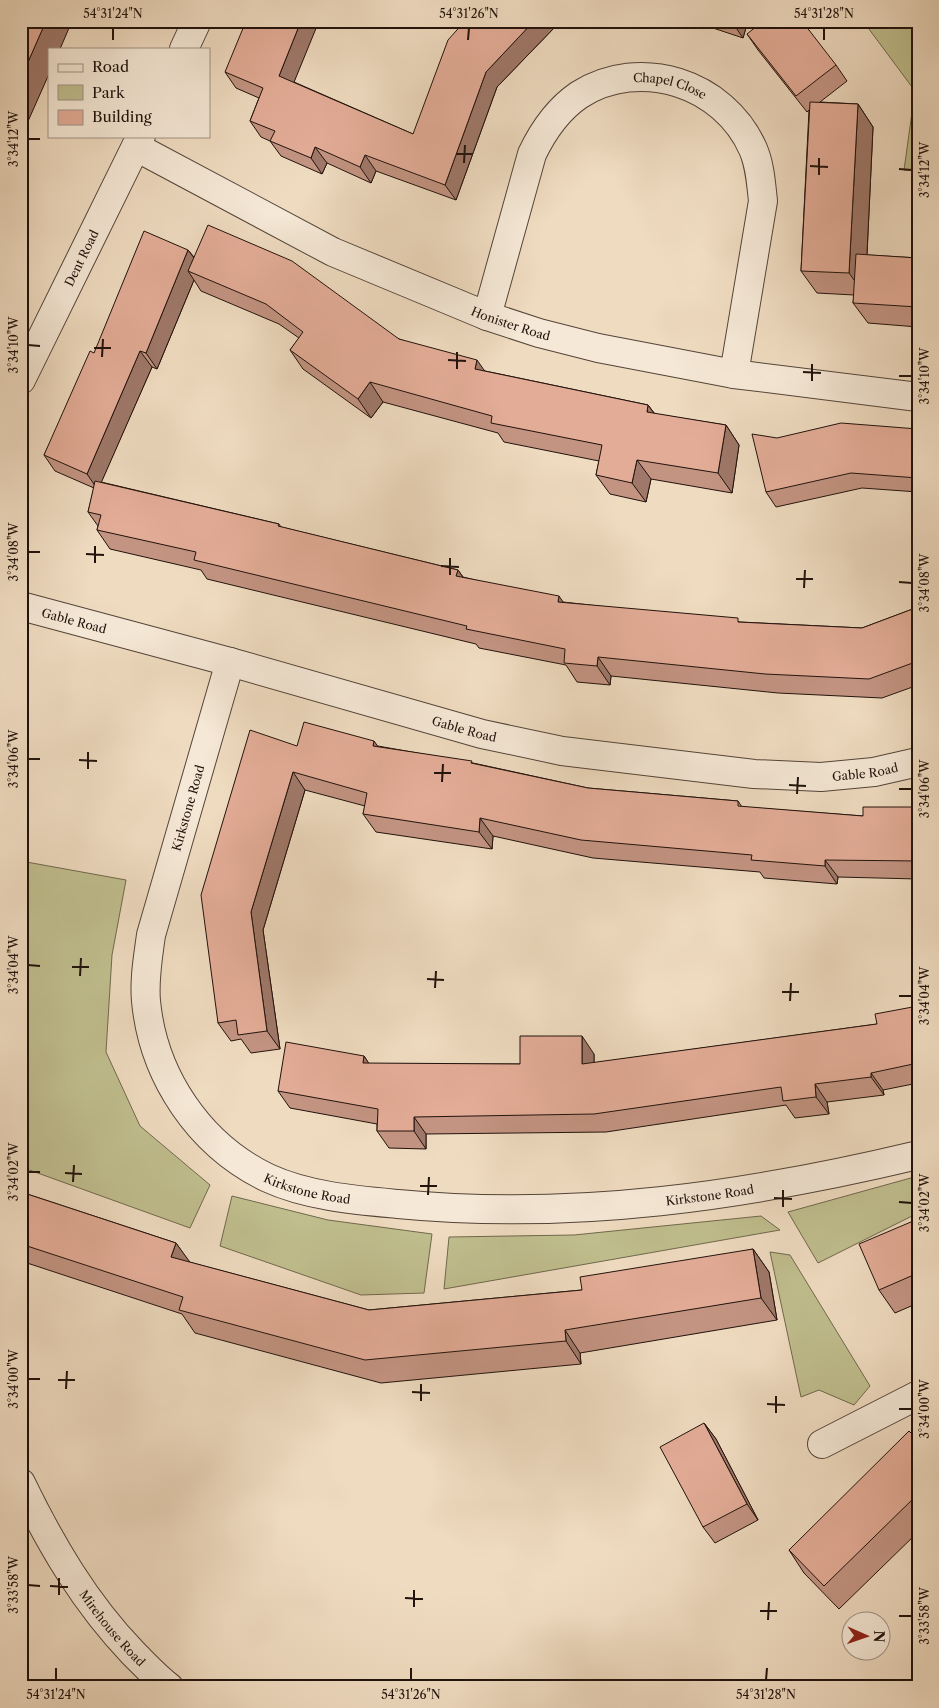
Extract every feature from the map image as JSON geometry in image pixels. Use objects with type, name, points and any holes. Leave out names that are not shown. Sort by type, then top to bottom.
[{"type":"street","points":[[184,48],[197,21]]},
{"type":"street","name":"Chapel Close","points":[[487,316],[532,154],[548,125],[559,112],[579,95],[602,84],[626,78],[652,77],[677,81],[701,92],[722,107],[740,126],[753,150],[760,175],[763,201],[734,374]]},
{"type":"street","name":"Honister Road","points":[[138,141],[333,252],[487,316],[581,344],[734,374],[918,397]]},
{"type":"street","name":"Dent Road","points":[[21,380],[138,141]]},
{"type":"street","name":"Gable Road","points":[[21,606],[230,662],[482,734],[562,751],[754,774],[821,777],[874,772],[918,762]]},
{"type":"street","name":"Kirkstone Road","points":[[230,662],[151,935],[146,967],[146,1000],[150,1032],[160,1063],[175,1092],[193,1119],[214,1142],[240,1162],[268,1178],[297,1189],[375,1202],[452,1210],[512,1211],[621,1206],[740,1191],[850,1171],[918,1155]]},
{"type":"street","points":[[822,1444],[918,1395]]},
{"type":"street","name":"Mirehouse Road","points":[[21,1483],[68,1572],[109,1628],[158,1679],[169,1687]]},
{"type":"green space","points":[[863,21],[918,21],[918,171],[904,170],[915,91]]},
{"type":"green space","points":[[21,861],[126,880],[112,955],[106,1052],[140,1126],[210,1185],[190,1228],[21,1167]]},
{"type":"green space","points":[[918,1176],[918,1213],[818,1263],[788,1212]]},
{"type":"green space","points":[[232,1196],[328,1220],[432,1234],[424,1293],[361,1295],[220,1246]]},
{"type":"green space","points":[[761,1216],[780,1230],[444,1289],[449,1237],[574,1235]]},
{"type":"green space","points":[[770,1252],[790,1255],[870,1386],[854,1405],[819,1390],[801,1397]]},
{"type":"building","points":[[21,21],[46,21],[21,78]]},
{"type":"building","points":[[246,21],[301,21],[279,76],[413,134],[448,40],[465,21],[534,21],[486,72],[445,185],[365,155],[360,167],[315,147],[311,158],[270,141],[275,131],[250,121],[263,88],[225,72]]},
{"type":"building","points":[[763,21],[802,21],[836,65],[796,96],[747,34]]},
{"type":"building","points":[[810,102],[858,104],[849,273],[801,271]]},
{"type":"building","points":[[208,225],[292,261],[399,339],[477,360],[475,369],[648,405],[647,412],[726,425],[718,473],[637,460],[632,483],[596,475],[602,445],[491,423],[492,416],[370,382],[358,399],[290,350],[303,332],[266,304],[188,271]]},
{"type":"building","points":[[144,231],[188,250],[146,353],[140,351],[87,474],[44,455],[90,351],[94,353]]},
{"type":"building","points":[[856,254],[918,258],[918,307],[853,303]]},
{"type":"building","points":[[841,423],[918,429],[918,478],[851,473],[766,492],[752,434],[777,438]]},
{"type":"building","points":[[95,481],[279,524],[278,526],[458,570],[456,576],[559,596],[558,602],[738,618],[738,622],[862,628],[918,607],[918,661],[869,679],[765,674],[598,657],[597,666],[564,663],[565,649],[466,629],[467,626],[194,560],[196,552],[97,530],[101,515],[88,512]]},
{"type":"building","points":[[304,722],[374,741],[373,746],[472,761],[471,763],[588,788],[738,801],[738,806],[863,816],[863,807],[918,807],[918,861],[825,860],[825,866],[751,860],[752,855],[581,840],[480,818],[479,832],[363,814],[367,793],[293,772],[251,912],[267,1031],[238,1035],[236,1020],[218,1023],[201,895],[250,730],[297,746]]},
{"type":"building","points":[[918,1006],[918,1063],[871,1073],[871,1077],[815,1084],[816,1097],[783,1101],[781,1087],[594,1114],[414,1117],[414,1131],[377,1131],[378,1109],[278,1091],[286,1042],[364,1056],[363,1063],[520,1064],[520,1036],[582,1036],[582,1064],[877,1024],[875,1014]]},
{"type":"building","points":[[21,1192],[176,1243],[171,1257],[369,1310],[582,1290],[580,1277],[753,1249],[761,1298],[565,1330],[566,1341],[365,1360],[179,1310],[183,1297],[21,1244]]},
{"type":"building","points":[[918,1219],[918,1273],[879,1290],[859,1244]]},
{"type":"building","points":[[704,1423],[747,1504],[703,1527],[660,1447]]},
{"type":"building","points":[[909,1431],[918,1440],[918,1494],[824,1586],[789,1550]]}]
